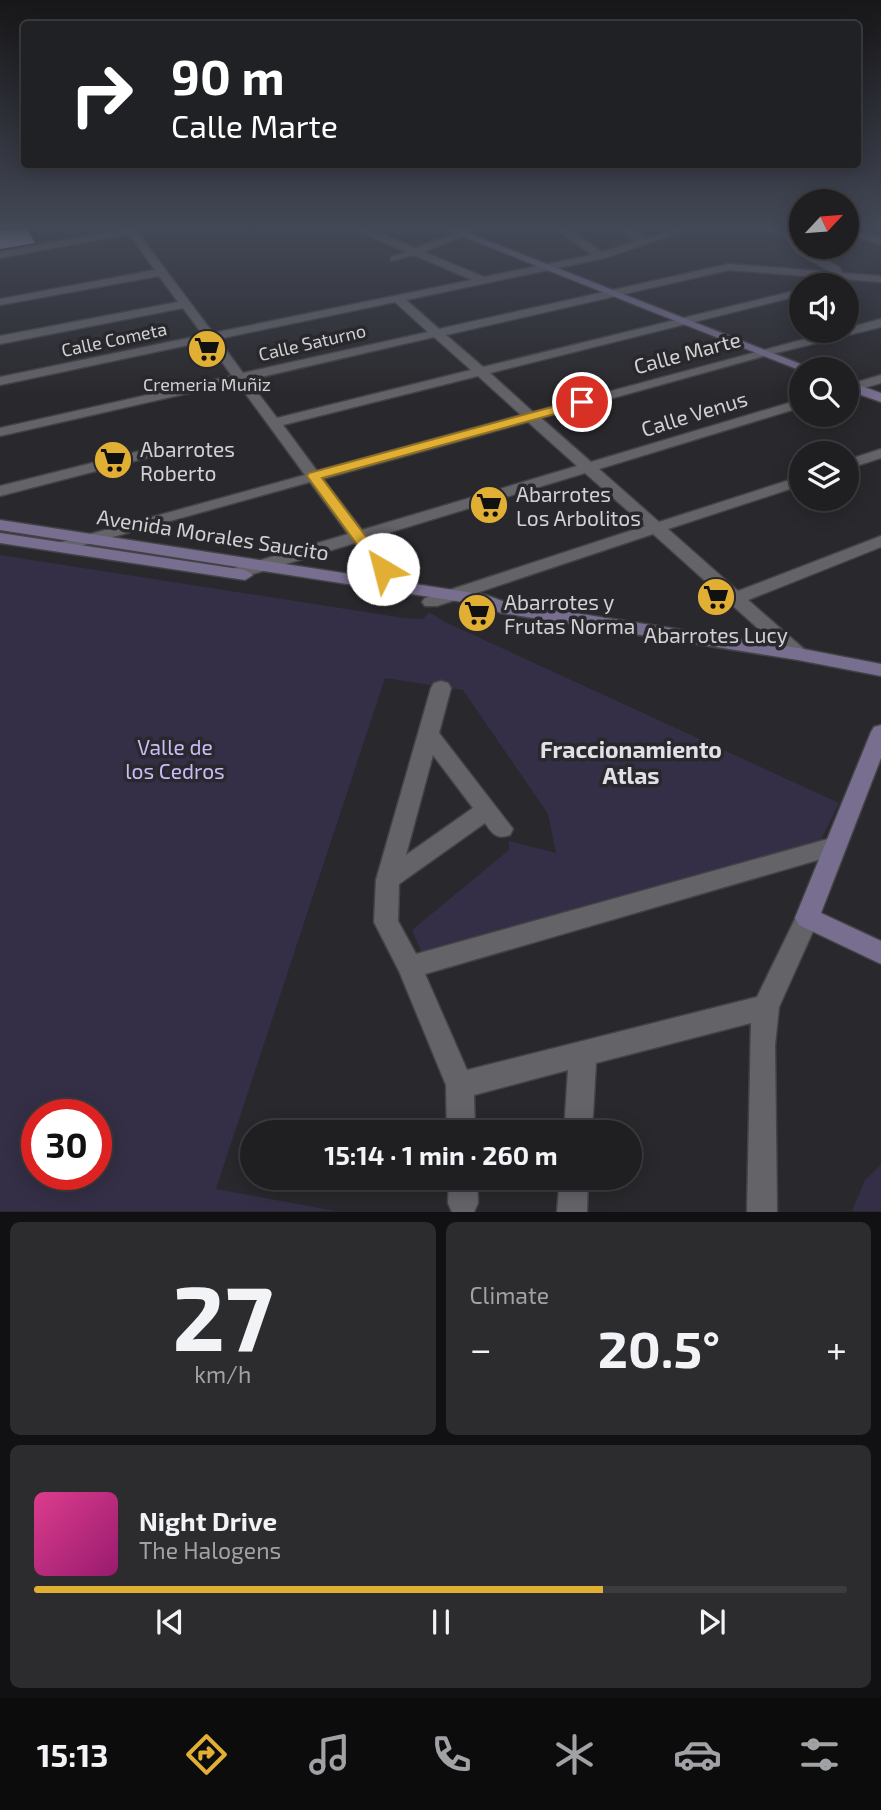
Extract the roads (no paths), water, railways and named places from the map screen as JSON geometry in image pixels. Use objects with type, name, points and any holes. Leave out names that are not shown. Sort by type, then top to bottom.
[{"type":"main road","points":[[593,286],[789,362]]},
{"type":"main road","points":[[859,390],[881,398]]},
{"type":"main road","name":"Avenida Morales Saucito","points":[[0,525],[90,538],[237,573],[485,610],[502,607]]},
{"type":"main road","name":"Avenida Morales Saucito","points":[[0,538],[60,547],[263,565],[486,600],[502,607],[881,670]]},
{"type":"main road","points":[[880,737],[807,918],[881,953]]},
{"type":"street","points":[[0,302],[89,286]]},
{"type":"street","points":[[172,286],[395,586]]},
{"type":"street","name":"Calle Cometa","points":[[0,381],[456,286]]},
{"type":"street","name":"Calle Saturno","points":[[0,432],[651,286]]},
{"type":"street","points":[[274,423],[789,295]]},
{"type":"street","points":[[397,298],[797,654]]},
{"type":"street","points":[[0,340],[186,304]]},
{"type":"street","name":"Calle Marte","points":[[60,547],[764,352],[881,323]]},
{"type":"street","points":[[859,384],[881,379]]},
{"type":"street","name":"Calle Venus","points":[[237,573],[789,407]]},
{"type":"street","points":[[0,491],[168,448]]},
{"type":"street","points":[[859,461],[881,453]]},
{"type":"street","points":[[431,602],[789,484]]},
{"type":"street","points":[[735,598],[881,541]]},
{"type":"street","points":[[442,688],[388,880],[386,922],[410,967],[460,1085],[461,1120]]},
{"type":"street","points":[[429,735],[502,829]]},
{"type":"street","points":[[388,880],[486,810]]},
{"type":"street","points":[[410,967],[835,846]]},
{"type":"street","points":[[762,1212],[762,1045],[766,1007],[807,918]]},
{"type":"street","points":[[460,1085],[766,1007]]},
{"type":"street","points":[[579,1120],[583,1053]]},
{"type":"street","points":[[572,1212],[573,1190]]},
{"type":"place","name":"Cremeria Muñiz","points":[[207,349]]},
{"type":"place","name":"Abarrotes Roberto","points":[[113,460]]},
{"type":"place","name":"Abarrotes Los Arbolitos","points":[[489,505]]},
{"type":"place","name":"Abarrotes Lucy","points":[[716,597]]},
{"type":"place","name":"Abarrotes y Frutas Norma","points":[[477,613]]},
{"type":"district","name":"Fraccionamiento Atlas","points":[[631,762]]},
{"type":"park label","name":"Valle de los Cedros","points":[[175,758]]}]
